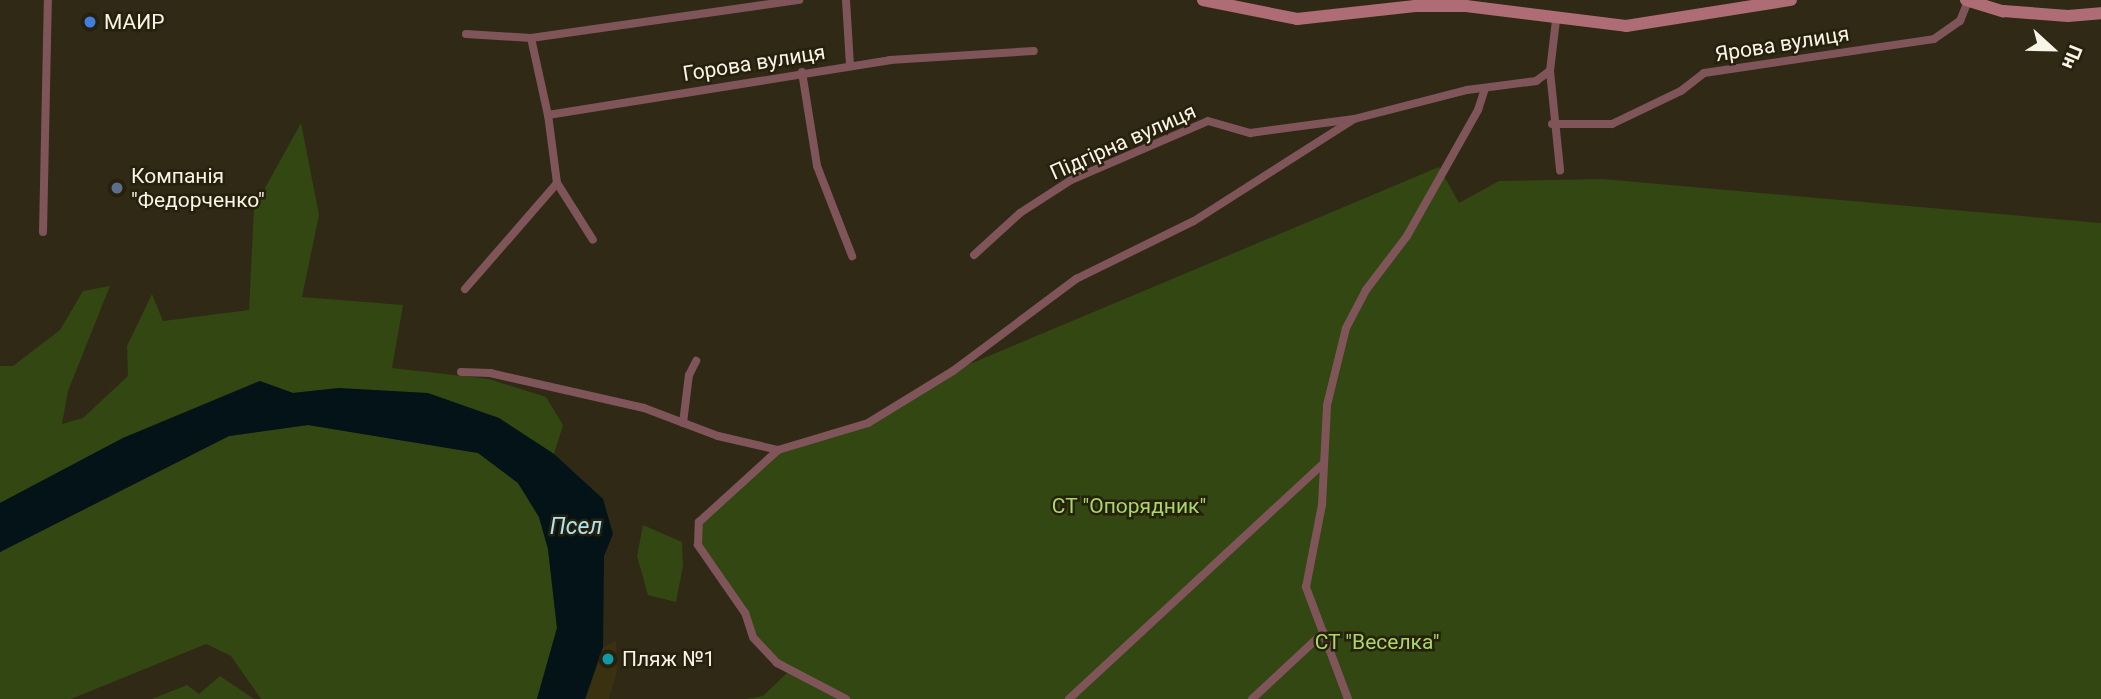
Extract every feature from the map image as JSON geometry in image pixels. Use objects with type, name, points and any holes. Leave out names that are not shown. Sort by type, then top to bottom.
[{"type":"street","points":[[43,232],[48,0]]},
{"type":"street","points":[[467,34],[531,38],[799,0]]},
{"type":"street","points":[[846,0],[850,66]]},
{"type":"street","points":[[1203,0],[1297,19],[1416,6],[1466,6],[1507,8],[1556,20],[1626,26],[1791,0]]},
{"type":"street","points":[[1967,0],[2003,11],[2068,16],[2101,13]]},
{"type":"street","name":"Ярова вулиця","points":[[1552,124],[1612,124],[1681,91],[1704,73],[1934,39],[1960,21],[1967,0]]},
{"type":"street","points":[[1556,20],[1550,71],[1552,124],[1560,170]]},
{"type":"street","points":[[531,38],[548,115],[557,183],[593,240]]},
{"type":"street","name":"Горова вулиця","points":[[548,115],[802,72],[1034,51]]},
{"type":"street","name":"Підгірна вулиця","points":[[974,255],[1020,213],[1071,180],[1208,121],[1250,133],[1354,118],[1485,88],[1536,81],[1550,71]]},
{"type":"street","points":[[802,72],[817,166],[852,256]]},
{"type":"street","points":[[1348,699],[1306,587],[1322,505],[1327,405],[1346,328],[1366,290],[1407,236],[1478,110],[1485,88]]},
{"type":"street","points":[[846,699],[777,663],[752,637],[745,613],[696,537],[699,522],[778,450],[868,423],[953,371],[1076,279],[1194,221],[1354,118]]},
{"type":"street","points":[[465,289],[557,183]]},
{"type":"street","points":[[683,423],[689,375],[696,361]]},
{"type":"street","points":[[461,372],[490,373],[644,408],[683,423],[778,450]]},
{"type":"street","points":[[1069,699],[1322,465]]},
{"type":"street","points":[[1252,699],[1324,632]]},
{"type":"green space","points":[[301,123],[319,215],[302,297],[403,305],[392,368],[489,379],[546,397],[563,425],[554,454],[499,418],[339,388],[293,393],[259,381],[123,438],[0,503],[0,366],[13,366],[60,330],[83,291],[110,286],[68,391],[62,424],[83,418],[128,376],[127,346],[152,294],[163,321],[249,310],[254,208]]},
{"type":"green space","points":[[1439,167],[1459,203],[1499,181],[1603,179],[2101,223],[2101,699],[746,699],[763,696],[790,670],[753,637],[750,624],[698,545],[696,529],[766,458],[868,423],[953,371]]},
{"type":"green space","points":[[308,425],[479,453],[518,483],[539,517],[548,549],[557,628],[537,699],[261,699],[231,656],[206,644],[71,699],[0,699],[0,552],[229,436]]},
{"type":"green space","points":[[643,525],[682,542],[683,566],[676,602],[648,595],[637,556]]},
{"type":"green space","points":[[220,676],[254,699],[152,699],[187,685],[199,694]]},
{"type":"sand","name":"Пляж №1","points":[[616,641],[617,671],[609,699],[586,699],[603,647]]},
{"type":"water","name":"Псел","points":[[260,381],[293,393],[339,388],[428,393],[499,418],[554,454],[603,499],[613,534],[604,556],[603,647],[585,699],[537,699],[557,628],[548,549],[539,517],[518,483],[478,453],[308,425],[229,436],[0,552],[0,503],[123,438]]},
{"type":"place","name":"МАИР","points":[[90,22]]},
{"type":"place","name":"Компанія \"Федорченко\"","points":[[117,188]]},
{"type":"place","name":"Пляж №1","points":[[608,659]]},
{"type":"park label","name":"СТ \"Опорядник\"","points":[[1129,506]]},
{"type":"park label","name":"СТ \"Веселка\"","points":[[1377,642]]}]
